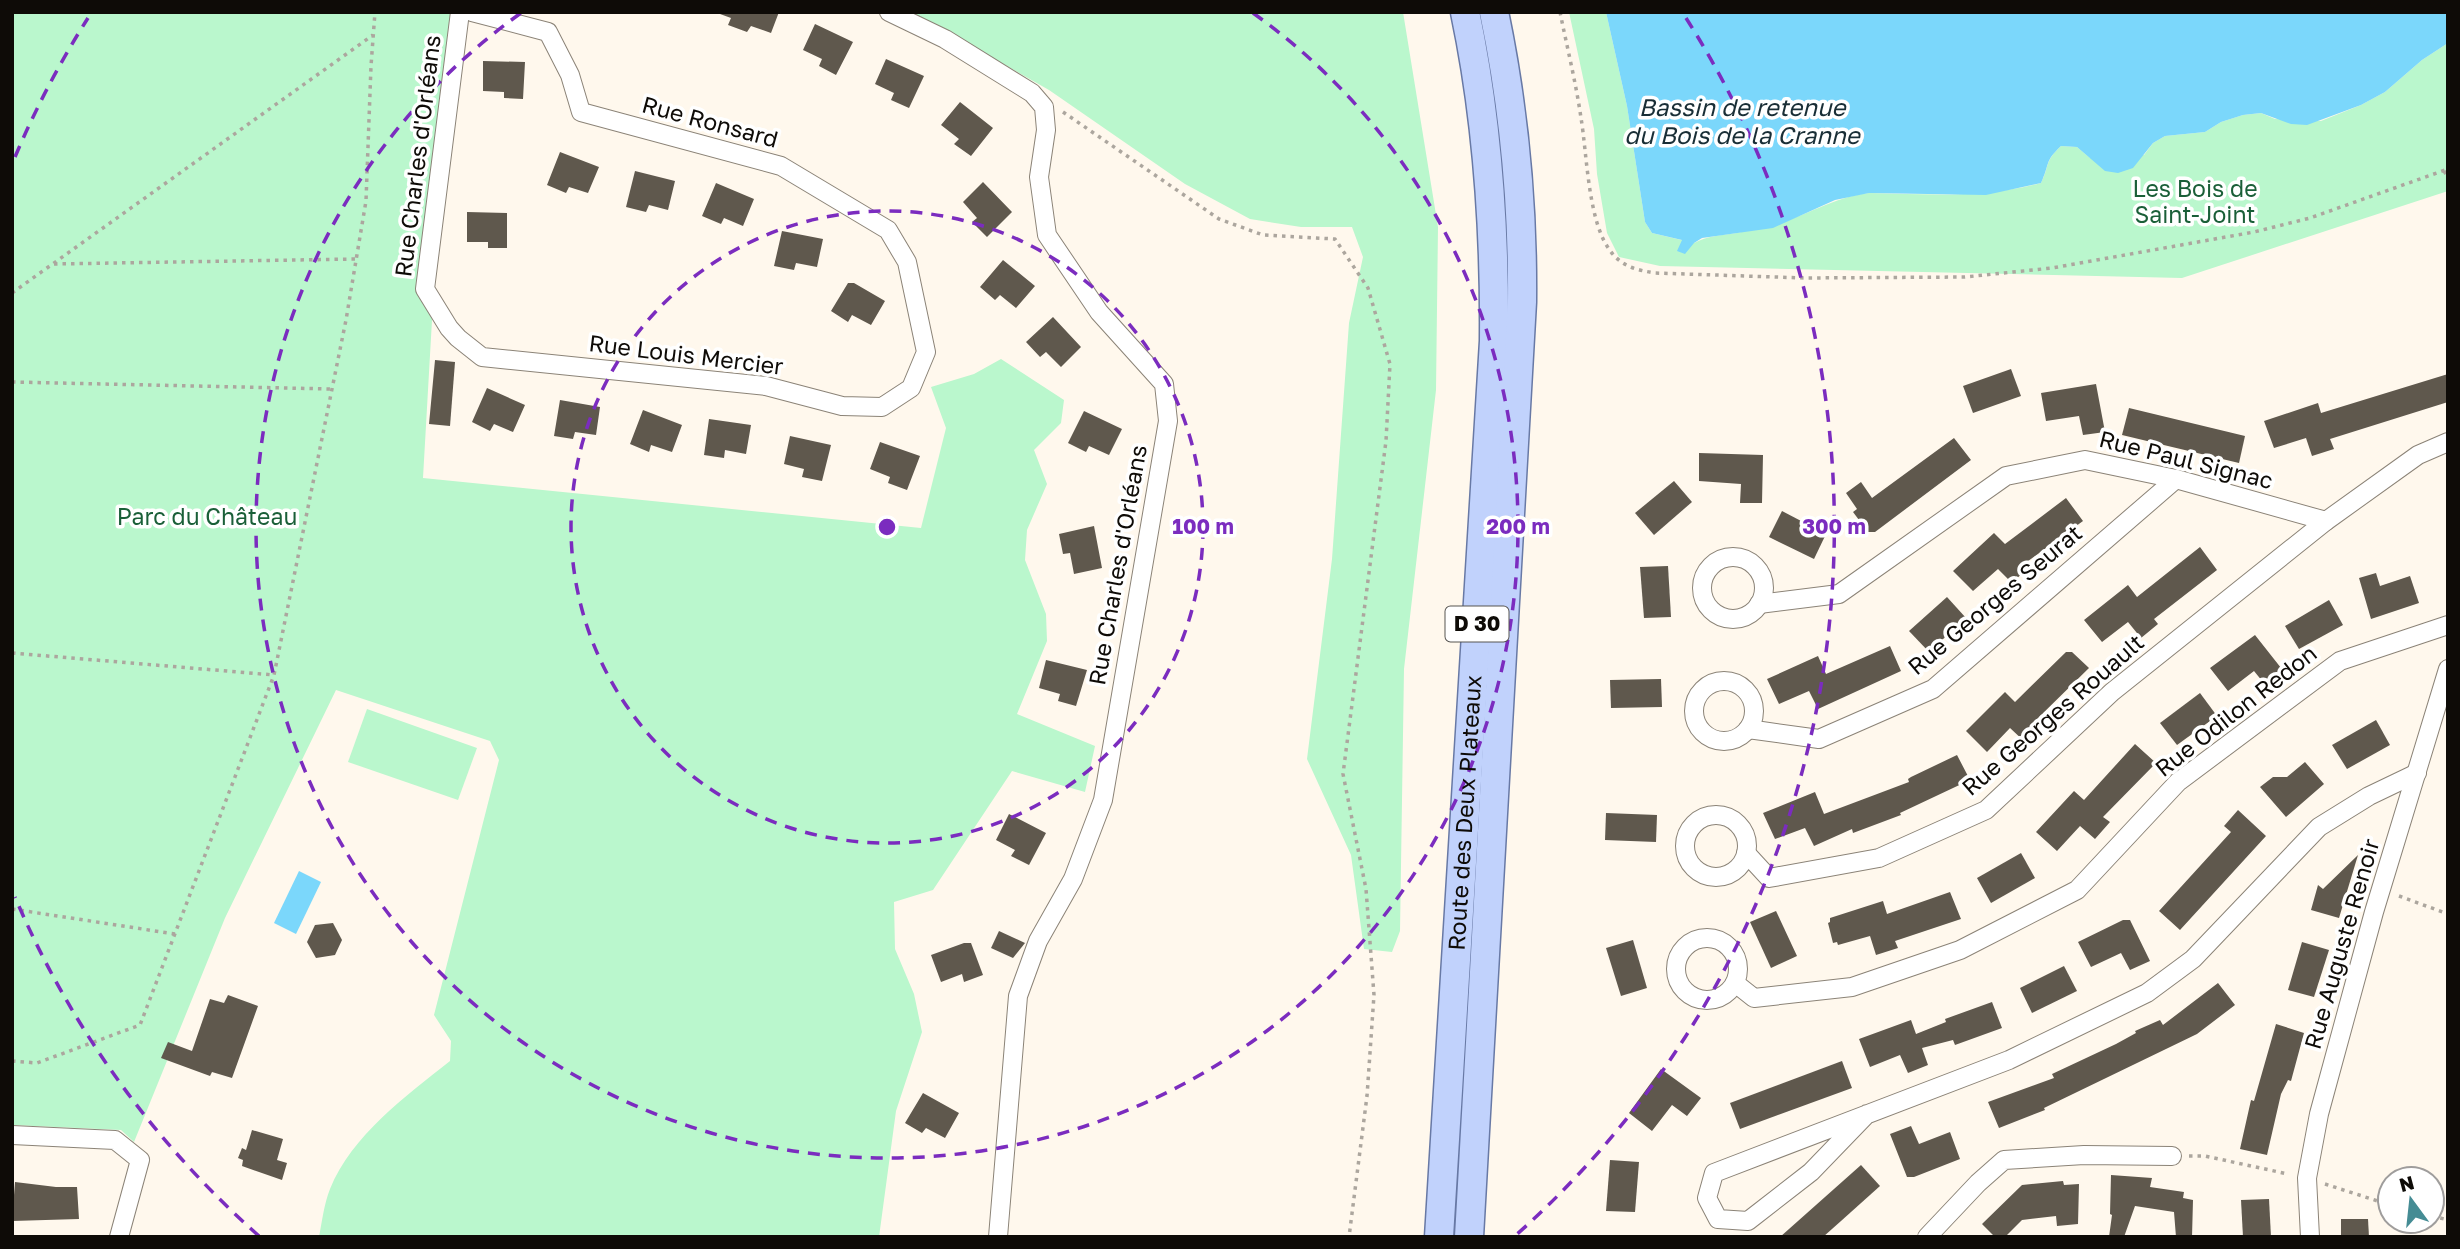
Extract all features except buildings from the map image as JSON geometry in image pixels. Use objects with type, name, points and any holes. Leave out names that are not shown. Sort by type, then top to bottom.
[{"type":"main road","name":"Route des Deux Plateaux","points":[[1439,1237],[1494,341],[1495,256],[1490,174],[1480,93],[1465,12]]},
{"type":"main road","name":"Route des Deux Plateaux","points":[[1469,1237],[1522,302],[1523,240],[1516,149],[1494,12]]},
{"type":"street","name":"Rue Charles d'Orléans","points":[[458,338],[425,289],[460,12]]},
{"type":"street","name":"Rue Ronsard","points":[[472,12],[548,32],[570,75],[581,112],[781,166],[888,230],[907,262],[926,352]]},
{"type":"street","points":[[890,12],[946,38],[1032,93],[1044,107]]},
{"type":"street","name":"Rue Charles d'Orléans","points":[[998,1237],[1018,996],[1038,941],[1073,879],[1103,800],[1168,421],[1164,384],[1099,312],[1047,235],[1039,177],[1046,130],[1044,107]]},
{"type":"street","name":"Rue Louis Mercier","points":[[458,338],[482,357],[766,386],[842,406],[882,407],[911,388],[926,352]]},
{"type":"street","points":[[2326,521],[2418,455],[2448,442]]},
{"type":"street","name":"Rue Paul Signac","points":[[1759,604],[1839,594],[2006,476],[2085,460],[2176,480],[2326,521]]},
{"type":"street","name":"Rue Georges Seurat","points":[[1748,729],[1819,739],[1933,689],[2176,480]]},
{"type":"street","name":"Rue Georges Rouault","points":[[1746,853],[1769,878],[1879,858],[1986,810],[2112,692],[2326,521]]},
{"type":"street","name":"Rue Odilon Redon","points":[[1735,983],[1754,998],[1852,987],[1960,950],[2077,890],[2178,782],[2340,661],[2448,625]]},
{"type":"street","name":"Rue Auguste Renoir","points":[[2309,1237],[2307,1178],[2319,1114],[2381,890],[2448,668]]},
{"type":"street","points":[[1867,1114],[1811,1172],[1748,1221],[1718,1219],[1707,1198],[1714,1173],[1867,1114],[2009,1060],[2147,993],[2193,959],[2319,827],[2369,796],[2417,773]]},
{"type":"street","points":[[12,1135],[115,1140],[140,1160],[119,1237]]},
{"type":"street","points":[[1927,1237],[1978,1183],[2004,1160],[2084,1155],[2172,1156]]},
{"type":"path","points":[[12,1061],[37,1063],[140,1024],[274,675],[366,201],[375,12]]},
{"type":"path","points":[[1560,12],[1581,116],[1600,234],[1609,250],[1621,262],[1635,270],[1654,273],[1805,278],[1965,277],[2052,268],[2254,232],[2311,218],[2446,170],[2448,177]]},
{"type":"path","points":[[12,293],[373,35]]},
{"type":"path","points":[[1044,107],[1061,111],[1219,219],[1263,235],[1335,239],[1368,288],[1390,364],[1386,441],[1343,775],[1366,888],[1374,995],[1367,1096],[1349,1237]]},
{"type":"path","points":[[52,264],[356,259]]},
{"type":"path","points":[[12,382],[331,389]]},
{"type":"path","points":[[12,653],[274,675]]},
{"type":"path","points":[[2381,890],[2448,914]]},
{"type":"path","points":[[12,909],[175,934]]},
{"type":"path","points":[[2172,1156],[2206,1156],[2307,1178],[2376,1200]]},
{"type":"green space","name":"Parc du Château","points":[[12,12],[457,12],[447,57],[423,478],[921,528],[946,428],[931,387],[974,374],[1001,359],[1064,400],[1061,423],[1034,450],[1047,484],[1027,530],[1025,560],[1046,614],[1047,641],[1017,714],[1095,746],[1085,792],[1012,771],[933,890],[894,902],[895,949],[914,994],[922,1032],[896,1111],[879,1237],[319,1237],[330,1189],[352,1151],[381,1118],[450,1061],[451,1041],[434,1015],[499,760],[490,741],[336,690],[225,918],[134,1142],[121,1130],[12,1125]]},
{"type":"green space","points":[[912,12],[1403,12],[1438,227],[1436,390],[1404,669],[1400,931],[1392,952],[1364,949],[1351,855],[1307,759],[1332,559],[1349,323],[1363,257],[1352,227],[1301,227],[1250,219],[1185,184],[1049,90]]},
{"type":"green space","name":"Les Bois de Saint-Joint","points":[[1569,12],[1606,12],[1627,106],[1645,222],[1652,233],[1694,243],[1709,237],[1778,223],[1838,200],[1869,193],[1976,193],[2041,183],[2050,160],[2061,146],[2077,147],[2090,158],[2144,155],[2153,143],[2165,136],[2205,132],[2221,122],[2243,115],[2261,113],[2275,119],[2321,121],[2385,92],[2422,60],[2448,43],[2448,191],[2182,278],[1660,266],[1619,257],[1607,233],[1597,174],[1594,129]]},
{"type":"green space","points":[[367,709],[477,748],[458,800],[348,762]]},
{"type":"water","name":"Bassin de retenue du Bois de la Cranne","points":[[1606,12],[2448,12],[2448,43],[2422,60],[2385,92],[2361,105],[2307,125],[2291,124],[2261,113],[2243,115],[2221,122],[2205,132],[2165,136],[2153,143],[2133,168],[2118,173],[2105,171],[2077,147],[2061,146],[2050,160],[2041,183],[1986,195],[1869,193],[1835,200],[1773,228],[1702,238],[1685,254],[1677,251],[1682,240],[1652,233],[1645,222],[1627,106]]},
{"type":"water","points":[[299,871],[321,882],[296,934],[274,923]]}]
